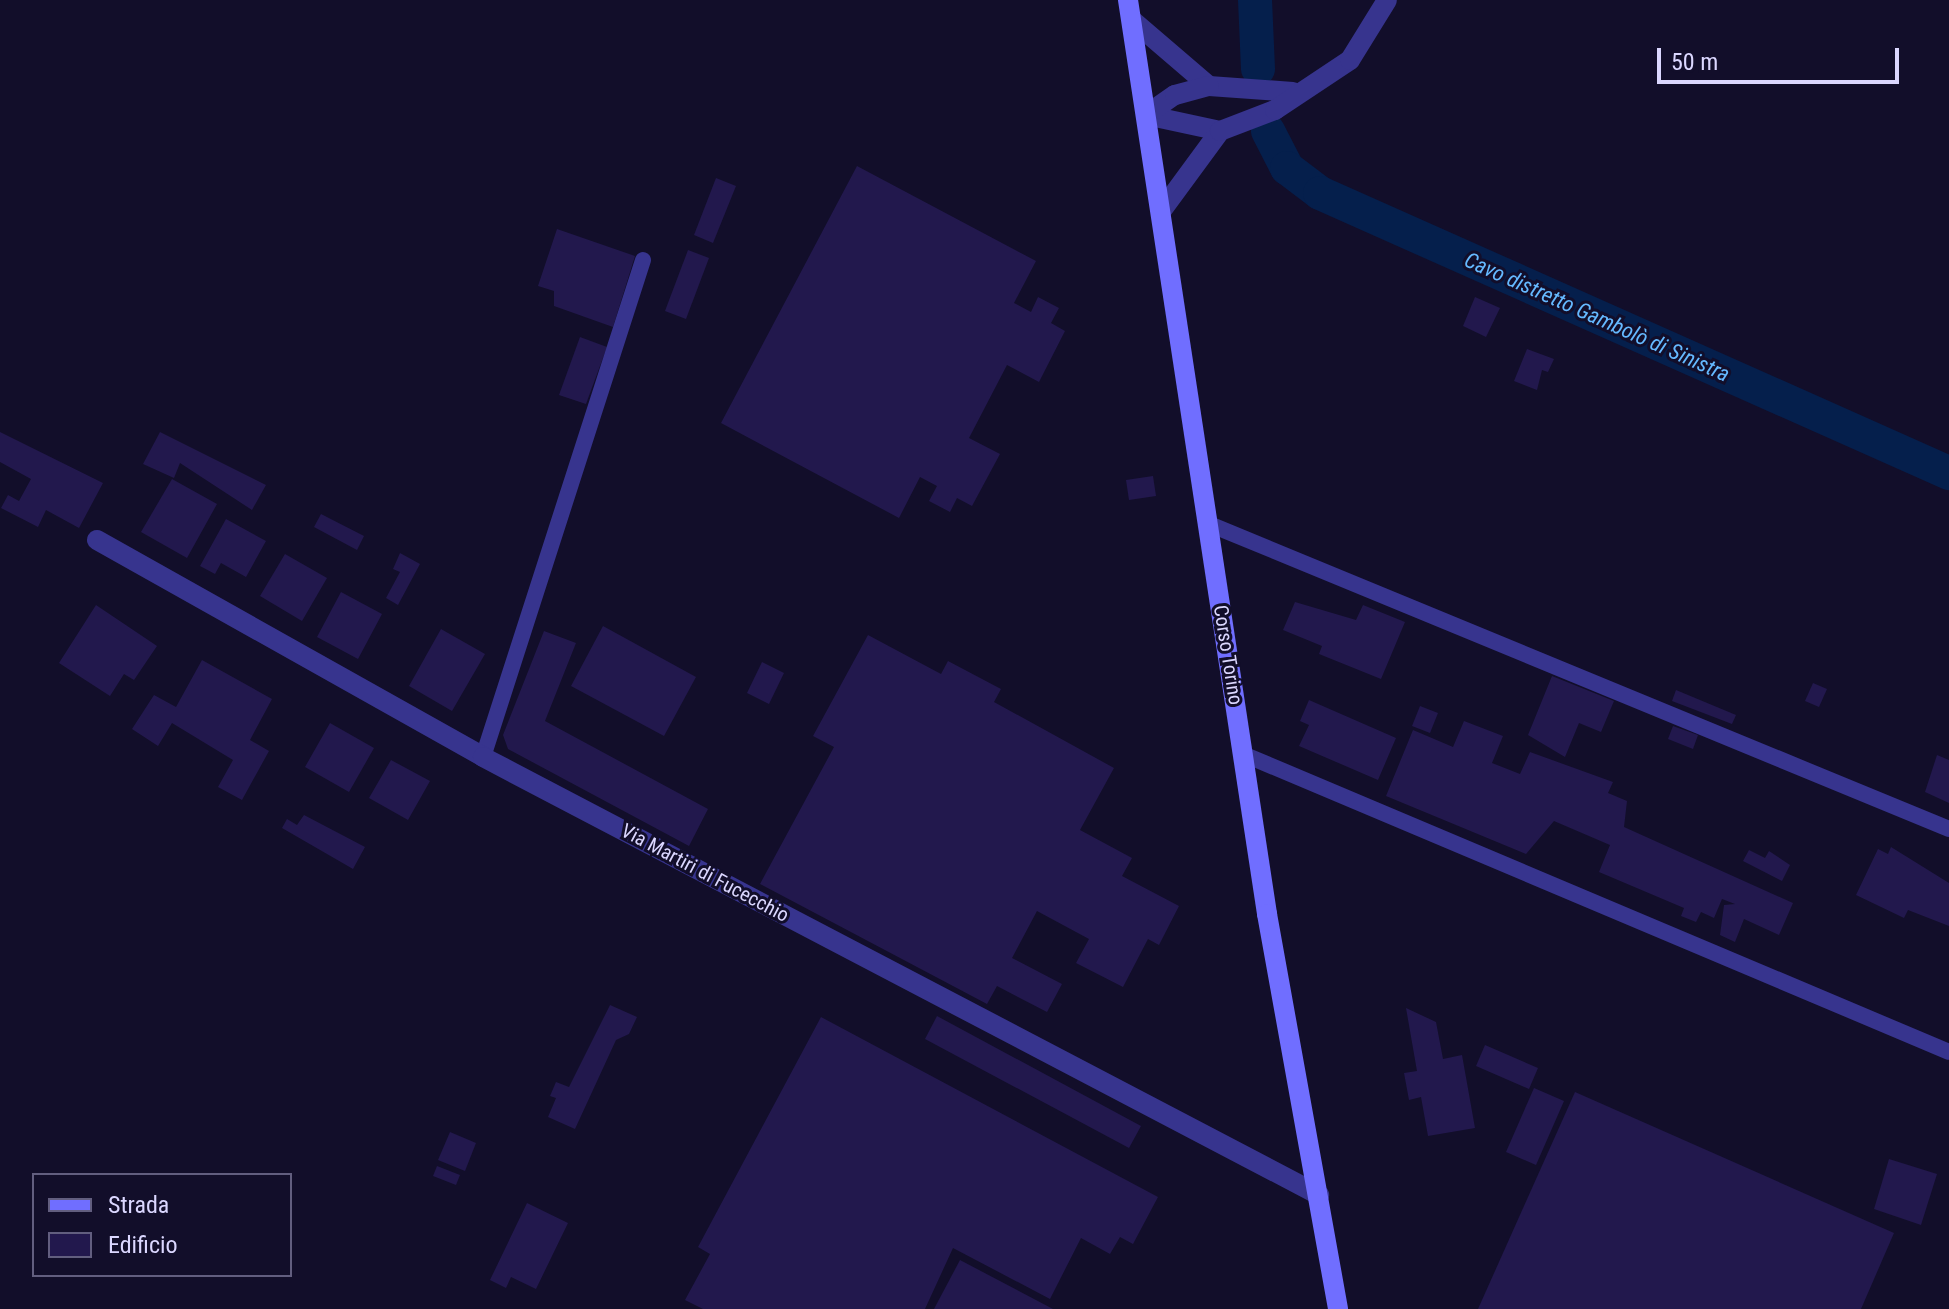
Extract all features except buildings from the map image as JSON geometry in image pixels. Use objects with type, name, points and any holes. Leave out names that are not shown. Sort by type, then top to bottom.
[{"type":"main road","name":"Corso Torino","points":[[1130,10],[1243,754],[1338,1309]]},
{"type":"street","points":[[1162,210],[1220,131],[1275,110],[1293,92],[1350,60],[1387,0]]},
{"type":"street","points":[[1130,10],[1209,86]]},
{"type":"street","points":[[1146,115],[1175,95],[1209,86],[1293,92]]},
{"type":"street","points":[[1146,115],[1220,131]]},
{"type":"street","name":"Via Martiri di Fucecchio","points":[[97,540],[483,757],[1319,1195]]},
{"type":"lane","points":[[483,757],[643,260]]},
{"type":"lane","points":[[1209,524],[1949,829]]},
{"type":"lane","points":[[1243,754],[1949,1052]]},
{"type":"waterway","name":"Cavo distretto Gambolò di Sinistra","points":[[1255,0],[1258,69]]},
{"type":"waterway","name":"Cavo distretto Gambolò di Sinistra","points":[[1268,131],[1287,168],[1320,193],[1949,473]]}]
